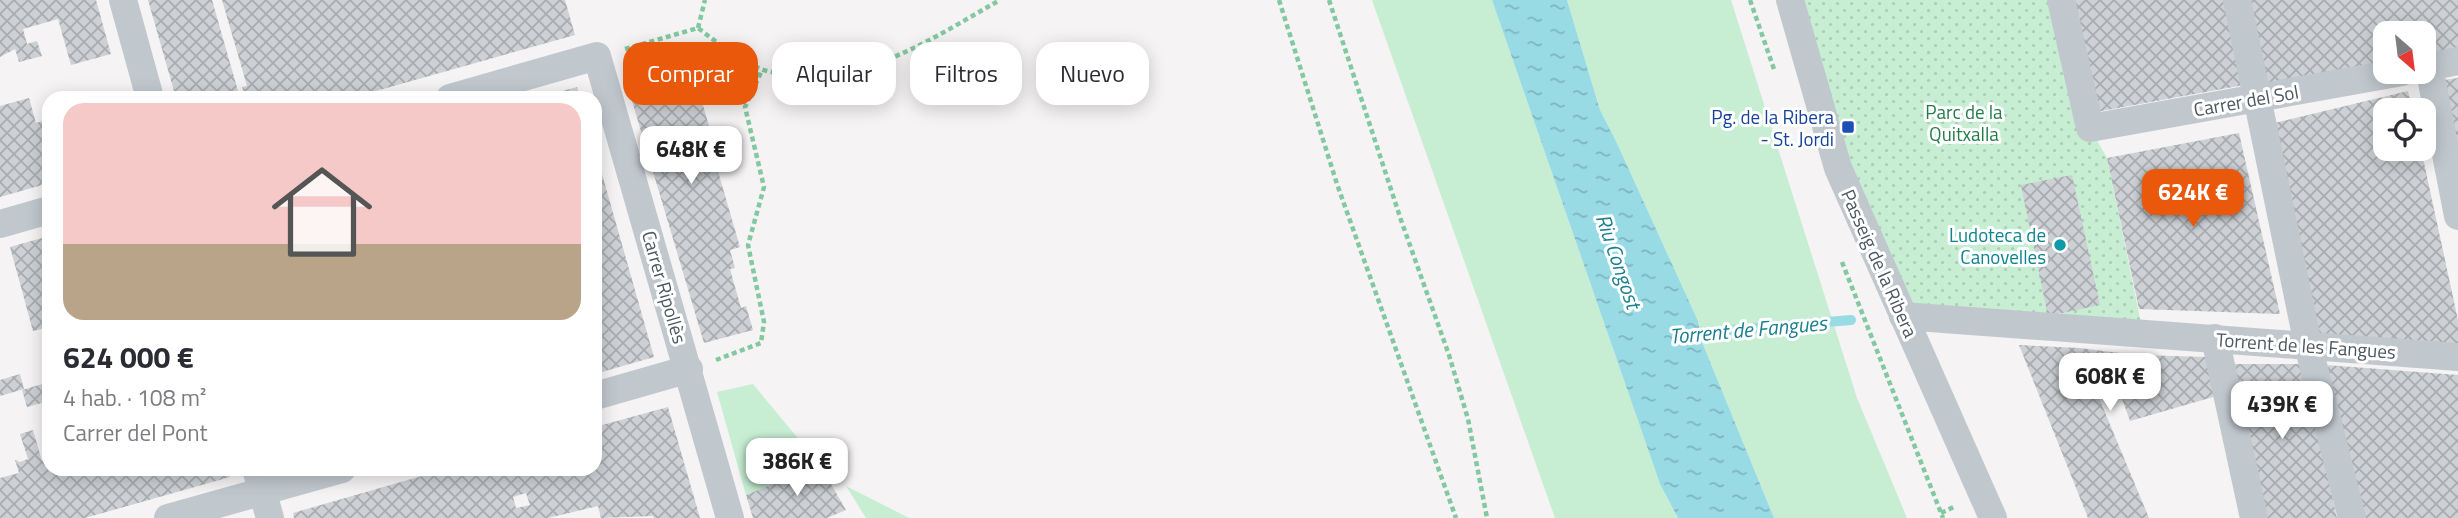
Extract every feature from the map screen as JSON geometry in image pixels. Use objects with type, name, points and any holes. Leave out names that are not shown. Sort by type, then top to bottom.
[{"type":"street","points":[[123,0],[148,91]]},
{"type":"street","name":"Passeig de la Ribera","points":[[1790,0],[1838,167],[1993,518]]},
{"type":"street","name":"Carrer del Sol","points":[[2061,0],[2090,128],[2373,77]]},
{"type":"street","points":[[2237,0],[2308,345],[2352,518]]},
{"type":"street","points":[[474,91],[597,56]]},
{"type":"street","name":"Carrer Ripollès","points":[[597,56],[730,518]]},
{"type":"street","name":"Carrer del Sol","points":[[2436,65],[2458,61]]},
{"type":"street","points":[[2422,84],[2458,216]]},
{"type":"street","points":[[0,223],[42,212]]},
{"type":"street","name":"Torrent de les Fangues","points":[[1903,316],[2458,358]]},
{"type":"street","points":[[2215,338],[2254,518]]},
{"type":"street","points":[[602,394],[689,369]]},
{"type":"street","points":[[168,518],[319,476]]},
{"type":"path","points":[[698,28],[705,0]]},
{"type":"path","points":[[698,28],[727,51],[762,70],[799,76],[843,73],[901,55],[1000,0]]},
{"type":"path","points":[[1279,0],[1337,184],[1456,518]]},
{"type":"path","points":[[1329,0],[1396,208],[1453,368],[1468,419],[1487,518]]},
{"type":"path","points":[[597,56],[698,28]]},
{"type":"path","points":[[689,369],[761,343],[764,323],[748,245],[764,187],[745,107],[762,70]]},
{"type":"green space","points":[[1372,0],[1492,0],[1660,484],[1678,518],[1555,518]]},
{"type":"green space","points":[[1567,0],[1731,0],[1857,398],[1907,518],[1774,518],[1702,342],[1698,321],[1600,110]]},
{"type":"green space","name":"Parc de la Quitxalla","points":[[1799,0],[2061,0],[2090,128],[2107,158],[2143,333],[1913,316],[1848,157]]},
{"type":"green space","points":[[753,384],[820,465],[746,495],[717,392]]},
{"type":"green space","points":[[846,486],[909,518],[866,518]]},
{"type":"water","name":"Riu Congost","points":[[1492,0],[1567,0],[1600,110],[1698,321],[1702,342],[1774,518],[1678,518],[1660,484]]},
{"type":"building","points":[[0,0],[96,0],[111,54],[71,65],[58,19],[23,29],[27,44],[37,41],[42,56],[19,62],[15,49],[0,57]]},
{"type":"building","points":[[148,0],[212,0],[238,91],[174,91]]},
{"type":"building","points":[[222,0],[565,0],[575,35],[376,91],[243,91],[242,87],[247,86]]},
{"type":"building","points":[[2072,0],[2227,0],[2244,85],[2096,112]]},
{"type":"building","points":[[2250,0],[2458,0],[2458,50],[2436,55],[2436,21],[2373,21],[2373,67],[2268,88]]},
{"type":"building","points":[[2458,78],[2458,148],[2443,80]]},
{"type":"building","points":[[577,87],[578,91],[563,91]]},
{"type":"building","points":[[2408,91],[2409,98],[2379,98]]},
{"type":"building","points":[[29,98],[36,123],[42,121],[42,185],[0,197],[0,106]]},
{"type":"building","points":[[2373,99],[2373,161],[2424,161],[2458,320],[2458,348],[2317,340],[2270,124]]},
{"type":"building","points":[[633,105],[703,105],[721,167],[717,168],[740,247],[730,250],[735,268],[730,269],[741,308],[746,306],[753,330],[704,343]]},
{"type":"building","points":[[2239,133],[2280,314],[2139,309],[2107,158]]},
{"type":"building","points":[[602,174],[654,357],[602,372]]},
{"type":"building","name":"Ludoteca de Canovelles","points":[[2072,175],[2100,305],[2048,316],[2021,185]]},
{"type":"building","points":[[42,238],[42,329],[33,331],[10,247]]},
{"type":"building","points":[[2019,345],[2079,348],[2136,355],[2209,357],[2220,395],[2130,421],[2117,385],[2094,386],[2149,518],[2088,518]]},
{"type":"building","points":[[2228,364],[2303,364],[2337,518],[2260,518]]},
{"type":"building","points":[[2326,365],[2458,375],[2458,518],[2361,518]]},
{"type":"building","points":[[20,374],[24,389],[0,396],[0,380]]},
{"type":"building","points":[[42,384],[42,403],[27,407],[22,390]]},
{"type":"building","points":[[668,407],[700,518],[601,518],[598,506],[548,518],[294,518],[293,513],[422,476],[602,476],[602,425]],"holes":[[[526,493],[530,505],[516,508],[513,497]]]},
{"type":"building","points":[[33,430],[42,461],[42,476],[230,477],[85,518],[0,518],[0,478],[19,473],[15,460],[20,462],[28,459],[20,434]]},
{"type":"building","points":[[820,465],[823,470],[806,478],[807,482],[825,474],[846,510],[827,518],[753,518],[746,495]]},
{"type":"waterway","name":"Torrent de Fangues","points":[[1686,334],[1851,320]]},
{"type":"place","name":"Pg. de la Ribera - St. Jordi","points":[[1848,127]]},
{"type":"place","name":"Ludoteca de Canovelles","points":[[2060,245]]}]
